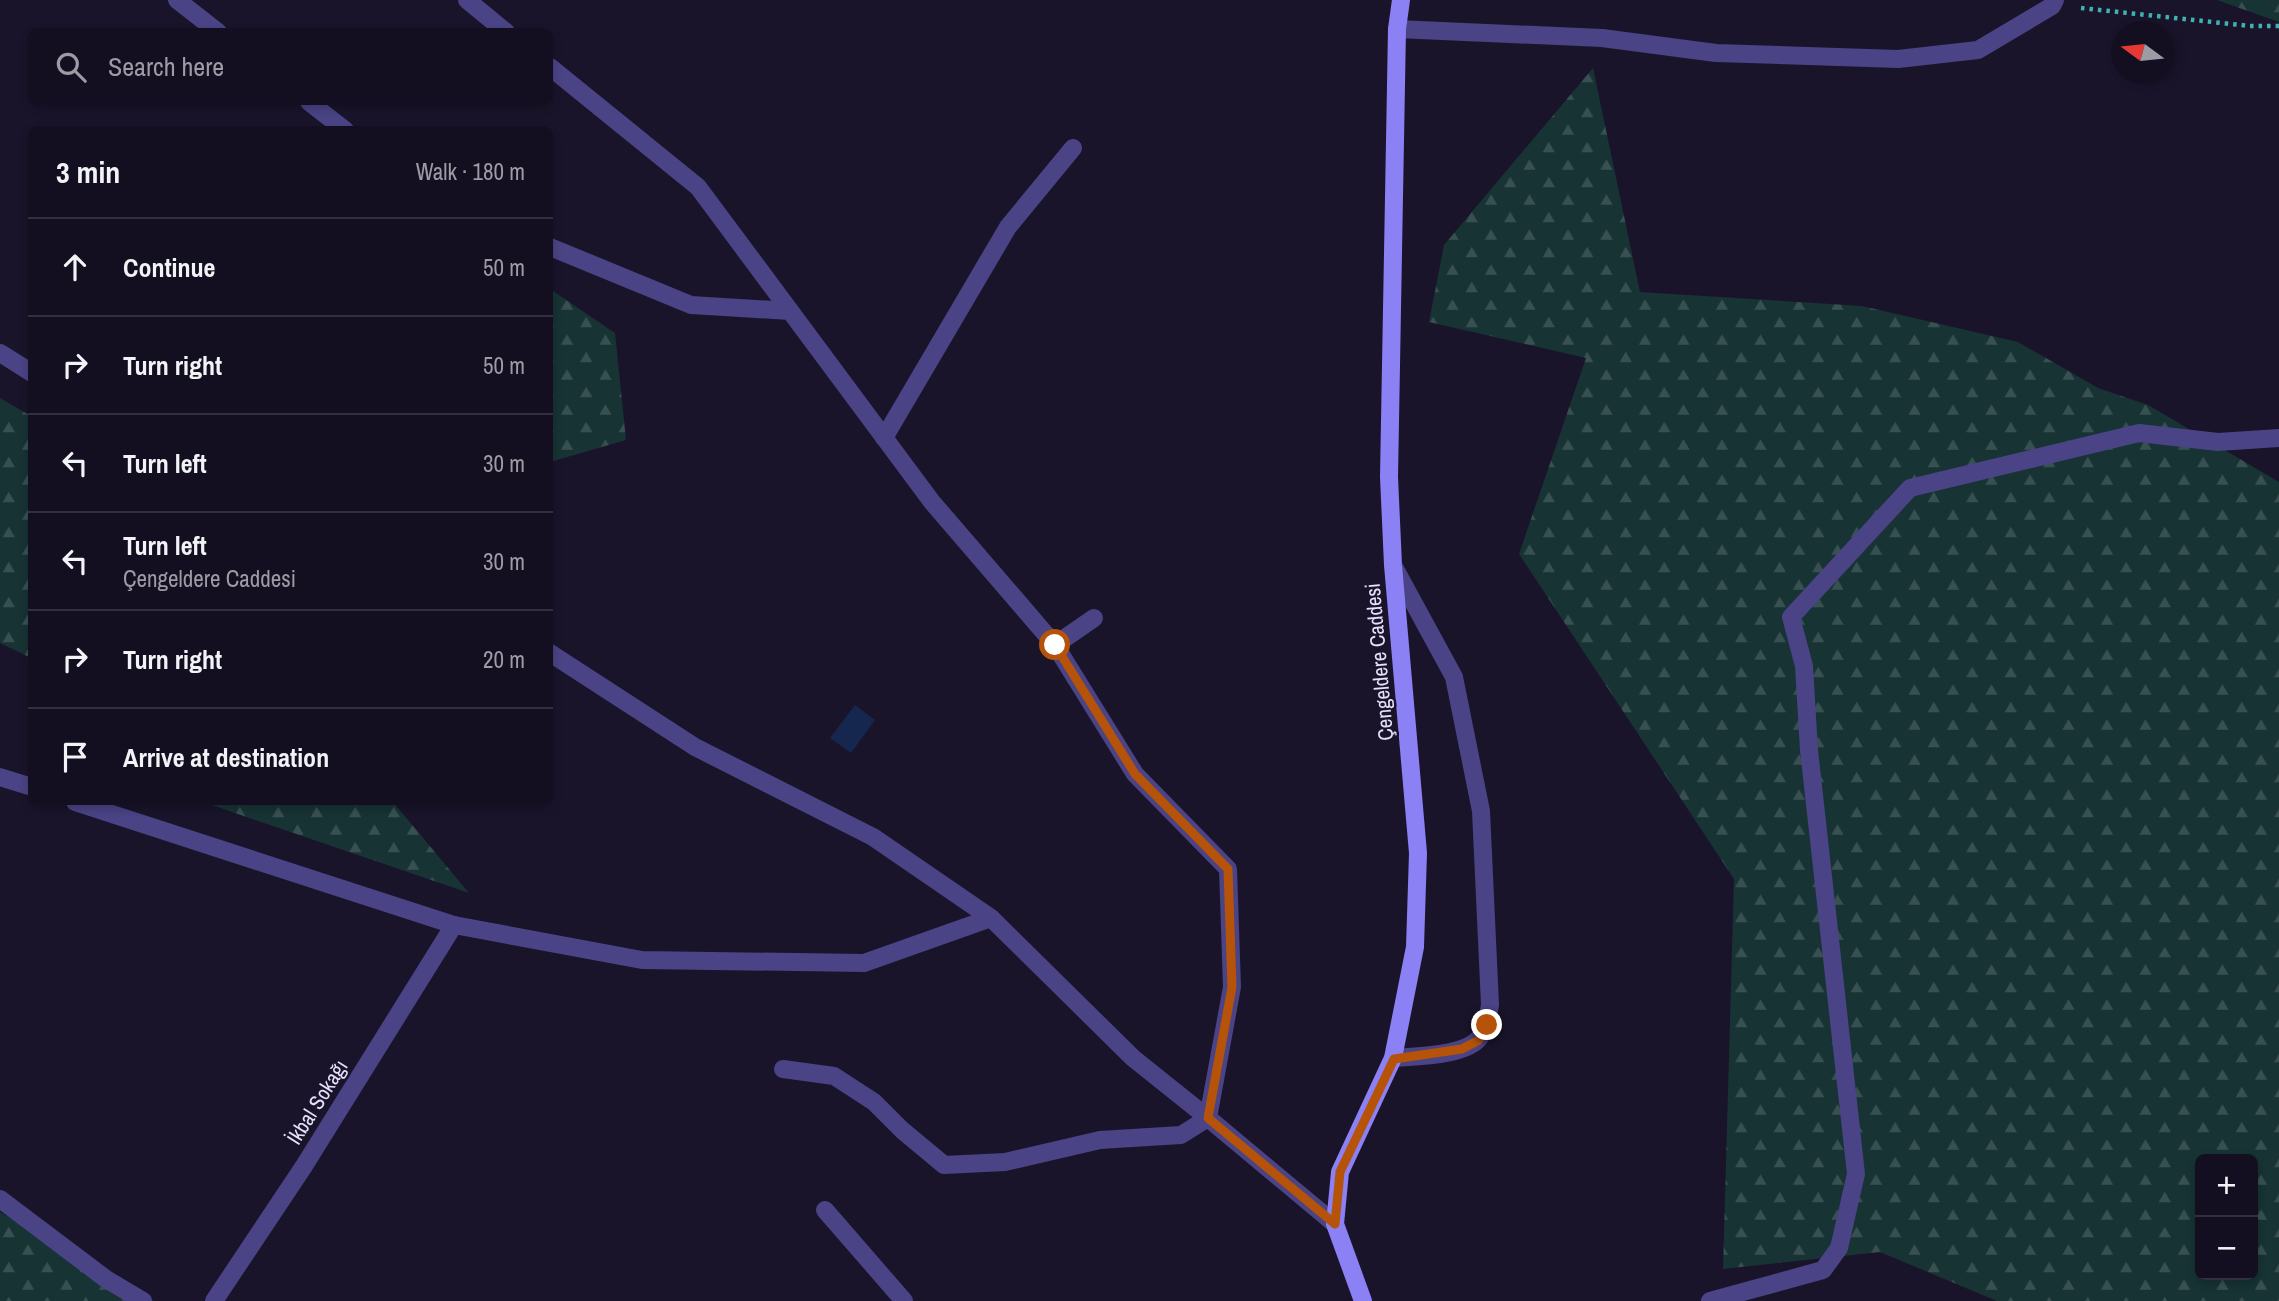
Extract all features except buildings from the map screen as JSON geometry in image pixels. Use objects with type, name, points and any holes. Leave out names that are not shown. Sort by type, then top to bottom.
[{"type":"main road","name":"Çengeldere Caddesi","points":[[1363,1301],[1335,1224],[1340,1172],[1394,1059],[1415,947],[1418,853],[1393,565],[1389,477],[1397,29],[1401,0]]},
{"type":"street","points":[[177,0],[213,28]]},
{"type":"street","points":[[467,0],[501,28]]},
{"type":"street","points":[[1397,29],[1602,38],[1716,53],[1898,59],[1978,50],[2054,3]]},
{"type":"street","points":[[553,69],[698,187],[932,502],[1055,645],[1135,774],[1228,869],[1232,987],[1208,1118],[1181,1135],[1100,1139],[1006,1162],[944,1165],[874,1102],[834,1076],[783,1069]]},
{"type":"street","points":[[313,105],[340,126]]},
{"type":"street","points":[[884,438],[1008,227],[1073,148]]},
{"type":"street","points":[[553,248],[691,305],[790,311]]},
{"type":"street","points":[[0,353],[28,370]]},
{"type":"street","points":[[1710,1301],[1823,1270],[1839,1248],[1856,1174],[1809,750],[1804,666],[1791,617],[1910,488],[2139,433],[2218,442],[2279,438]]},
{"type":"street","points":[[1393,565],[1454,677],[1481,811],[1490,1005],[1487,1025],[1479,1040],[1462,1049],[1394,1059]]},
{"type":"street","points":[[1055,645],[1094,618]]},
{"type":"street","points":[[553,655],[695,747],[873,837],[991,918],[1133,1058],[1335,1224]]},
{"type":"street","points":[[0,777],[28,786]]},
{"type":"street","points":[[84,805],[454,925],[642,960],[864,963],[991,918]]},
{"type":"street","name":"İkbal Sokağı","points":[[215,1301],[304,1166],[454,925]]},
{"type":"street","points":[[0,1199],[106,1279],[143,1301]]},
{"type":"street","points":[[825,1210],[904,1301]]},
{"type":"path","points":[[2054,3],[2250,26],[2279,26]]},
{"type":"green space","points":[[2217,0],[2279,0],[2279,22]]},
{"type":"green space","points":[[1593,68],[1640,292],[1862,306],[2018,342],[2098,388],[2148,405],[2279,482],[2279,1301],[1997,1301],[1880,1252],[1723,1269],[1734,879],[1519,554],[1586,358],[1429,322],[1444,245]]},
{"type":"green space","points":[[553,291],[615,333],[626,440],[553,461]]},
{"type":"green space","points":[[0,398],[28,414],[28,657],[0,643]]},
{"type":"green space","points":[[212,805],[396,805],[469,893]]},
{"type":"green space","points":[[0,1212],[154,1301],[0,1301]]},
{"type":"water","points":[[855,705],[875,720],[851,753],[830,738]]},
{"type":"route","points":[[1055,645],[1135,774],[1228,869],[1232,987],[1208,1118],[1335,1224],[1340,1172],[1394,1059],[1462,1049],[1479,1040],[1487,1025]]}]
